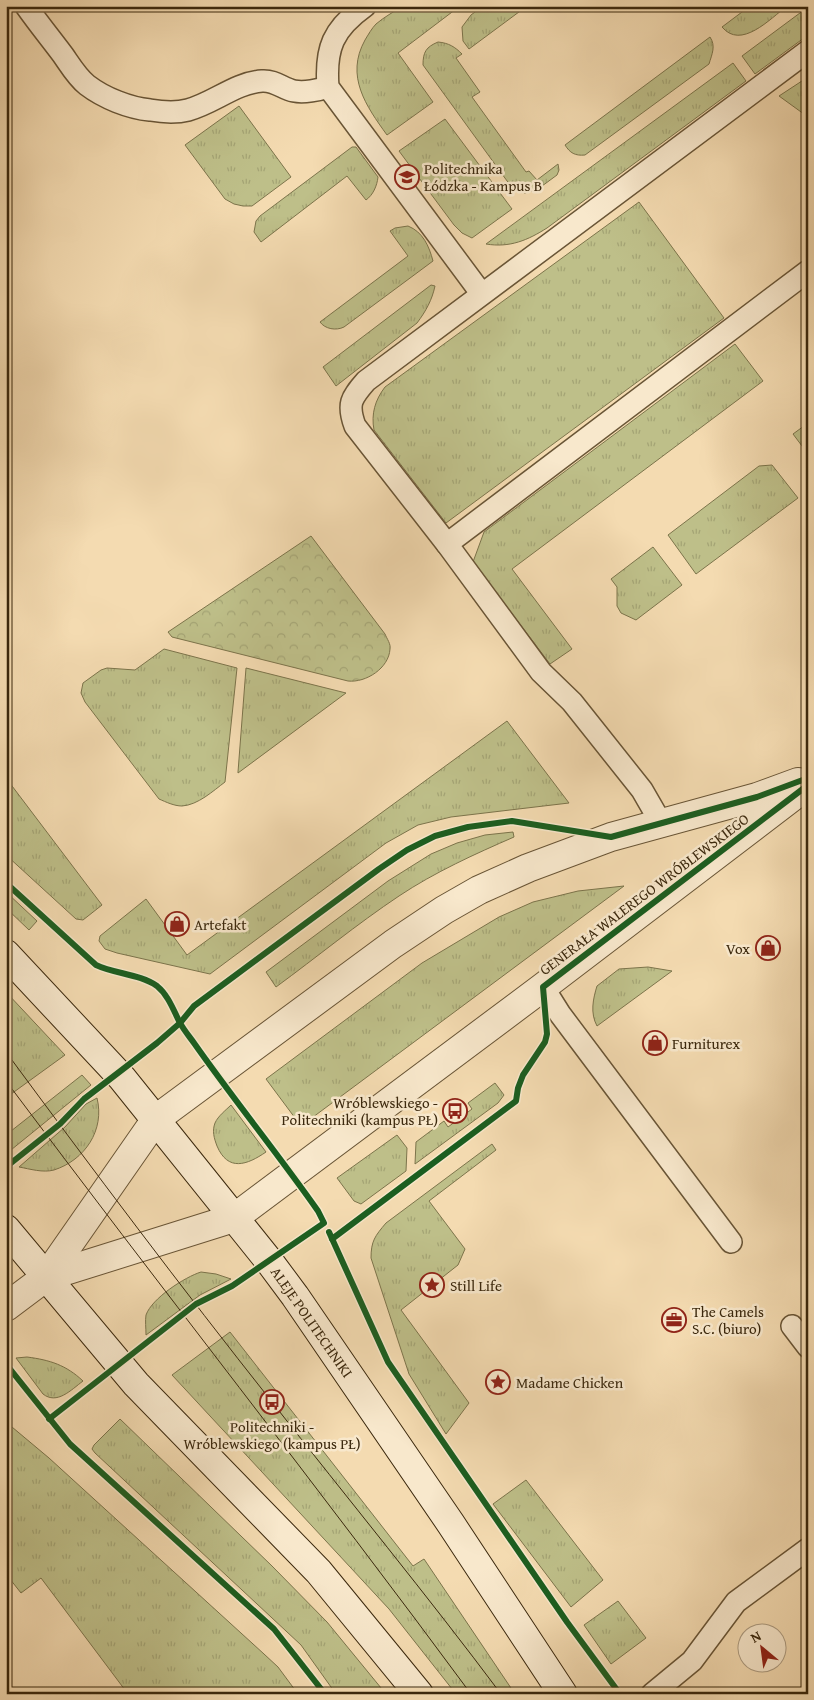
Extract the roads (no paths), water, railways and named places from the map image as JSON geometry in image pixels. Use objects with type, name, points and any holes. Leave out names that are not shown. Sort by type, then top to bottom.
[{"type":"street","name":"GENERAŁA WALEREGO WRÓBLEWSKIEGO","points":[[46,1278],[156,1119],[393,944],[444,910],[479,890],[528,868],[611,837],[757,797],[808,778]]},
{"type":"street","name":"GENERAŁA WALEREGO WRÓBLEWSKIEGO","points":[[6,1307],[46,1278],[234,1218],[543,987],[808,785]]},
{"type":"street","name":"ALEJE POLITECHNIKI","points":[[6,954],[118,1073],[269,1261],[445,1516],[563,1694]]},
{"type":"street","points":[[6,1229],[136,1384],[319,1572],[418,1694]]},
{"type":"lane","points":[[26,6],[73,70],[86,84],[105,96],[135,107],[166,112],[185,111],[203,106],[236,88],[262,81],[272,81],[296,92],[319,90],[328,87]]},
{"type":"lane","points":[[366,6],[352,16],[337,33],[330,47],[327,61],[328,87],[482,293]]},
{"type":"lane","points":[[660,823],[642,790],[572,702],[541,672],[447,544],[355,426],[350,404],[356,392],[366,381],[808,51]]},
{"type":"lane","points":[[447,544],[808,271]]},
{"type":"lane","points":[[543,987],[565,1021],[731,1242]]},
{"type":"lane","points":[[792,1326],[808,1347]]},
{"type":"lane","points":[[652,1694],[692,1661],[736,1602],[808,1549]]},
{"type":"tram line","points":[[6,1052],[204,1315],[501,1694]]},
{"type":"tram line","points":[[6,1081],[471,1694]]},
{"type":"place","name":"Politechnika Łódzka - Kampus B","points":[[407,177]]},
{"type":"place","name":"Artefakt","points":[[177,924]]},
{"type":"place","name":"Vox","points":[[768,948]]},
{"type":"place","name":"Furniturex","points":[[655,1043]]},
{"type":"place","name":"Wróblewskiego - Politechniki (kampus PŁ)","points":[[455,1111]]},
{"type":"place","name":"Still Life","points":[[432,1285]]},
{"type":"place","name":"The Camels S.C. (biuro)","points":[[674,1320]]},
{"type":"place","name":"Madame Chicken","points":[[498,1382]]},
{"type":"place","name":"Politechniki - Wróblewskiego (kampus PŁ)","points":[[272,1402]]}]
